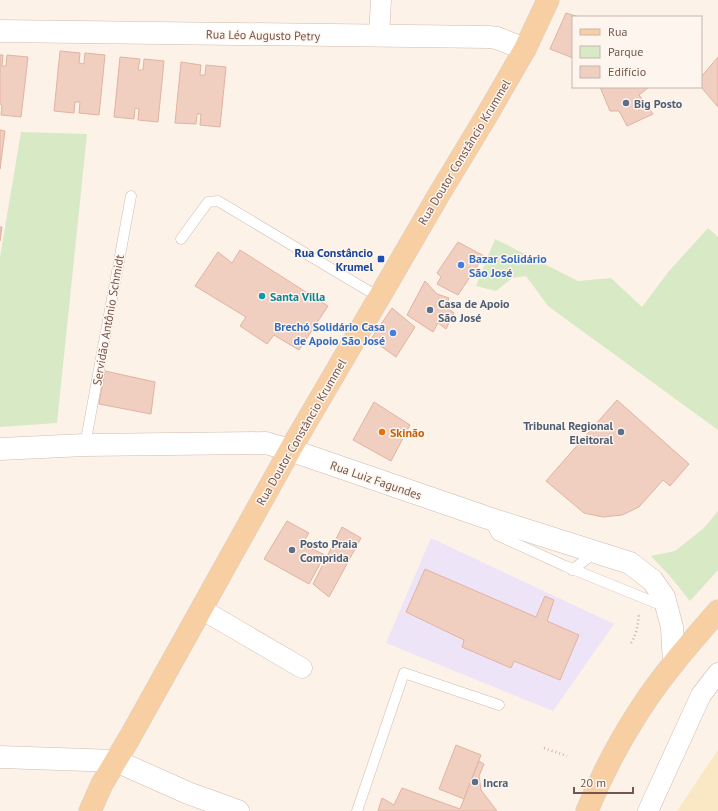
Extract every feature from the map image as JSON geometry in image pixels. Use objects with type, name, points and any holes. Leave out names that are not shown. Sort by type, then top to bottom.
[{"type":"main road","name":"Rua Doutor Constâncio Krummel","points":[[90,811],[102,784],[290,450],[525,49],[548,0]]},
{"type":"main road","name":"Rua Léo Augusto Petry","points":[[0,31],[489,37],[496,38],[525,49]]},
{"type":"main road","name":"Rua Luiz Fagundes","points":[[0,449],[85,445],[266,443],[290,450],[488,518],[630,563],[652,580],[664,598],[672,627],[674,663]]},
{"type":"main road","points":[[587,811],[624,736],[643,706],[674,663],[718,611]]},
{"type":"main road","points":[[0,757],[116,761],[188,793],[238,811]]},
{"type":"street","points":[[379,36],[381,0]]},
{"type":"street","points":[[201,609],[302,668]]},
{"type":"street","points":[[648,811],[701,695],[718,673]]},
{"type":"lane","name":"Servidão Antônio Schmidt","points":[[85,445],[131,196]]},
{"type":"lane","points":[[181,239],[208,202],[218,201],[367,290],[380,296]]},
{"type":"lane","points":[[488,518],[497,535],[572,570],[656,603]]},
{"type":"lane","points":[[572,570],[596,552]]},
{"type":"lane","points":[[357,811],[404,673],[500,705]]},
{"type":"path","points":[[631,644],[638,628],[639,613]]},
{"type":"path","points":[[544,748],[567,756]]},
{"type":"shaded area","points":[[431,538],[614,624],[553,711],[386,643]]},
{"type":"green space","points":[[21,132],[87,134],[57,423],[0,427],[0,257]]},
{"type":"green space","points":[[708,228],[718,237],[718,430],[548,306],[526,276],[512,278],[496,291],[476,286],[495,239],[578,281],[611,278],[642,307],[669,271]]},
{"type":"green space","points":[[718,511],[718,570],[690,601],[651,556],[675,551],[704,528]]},
{"type":"sand","points":[[718,750],[718,811],[677,811]]},
{"type":"building","points":[[566,13],[576,16],[572,16],[572,58],[550,49]]},
{"type":"building","points":[[60,51],[80,53],[79,63],[84,64],[85,53],[105,55],[99,115],[79,113],[80,102],[75,102],[74,113],[54,111]]},
{"type":"building","points":[[0,55],[3,55],[2,66],[6,66],[7,55],[28,57],[21,117],[1,115]]},
{"type":"building","points":[[120,57],[140,59],[138,70],[143,70],[144,59],[164,61],[158,122],[138,120],[139,109],[135,108],[134,119],[114,117]]},
{"type":"building","points":[[718,57],[718,107],[702,88],[702,76]]},
{"type":"building","points":[[181,62],[201,65],[200,75],[205,75],[206,65],[226,67],[220,127],[200,125],[201,114],[197,114],[196,124],[175,123]]},
{"type":"building","name":"Big Posto","points":[[600,88],[648,88],[639,95],[653,114],[627,126],[619,111],[610,111]]},
{"type":"building","points":[[0,130],[5,131],[0,169]]},
{"type":"building","points":[[0,227],[2,227],[0,241]]},
{"type":"building","name":"Bazar Solidário São José","points":[[458,242],[484,256],[458,295],[437,284],[441,277],[437,273]]},
{"type":"building","name":"Santa Villa","points":[[240,250],[328,306],[299,350],[274,335],[267,344],[240,326],[246,317],[195,286],[218,252],[232,263]]},
{"type":"building","name":"Casa de Apoio São José","points":[[425,281],[437,294],[449,298],[446,307],[454,313],[446,329],[438,323],[433,332],[407,315]]},
{"type":"building","name":"Brechó Solidário Casa de Apoio São José","points":[[392,308],[415,327],[396,357],[371,339]]},
{"type":"building","points":[[105,371],[155,382],[151,414],[99,404]]},
{"type":"building","name":"Tribunal Regional Eleitoral","points":[[617,400],[689,464],[670,486],[663,480],[639,507],[622,515],[603,517],[584,513],[546,481]]},
{"type":"building","name":"Skinão","points":[[374,402],[410,425],[391,461],[353,440]]},
{"type":"building","name":"Posto Praia Comprida","points":[[287,521],[309,533],[302,544],[325,555],[309,584],[264,559]]},
{"type":"building","points":[[342,527],[361,538],[329,597],[313,584]]},
{"type":"building","points":[[425,569],[536,617],[545,596],[554,600],[547,621],[579,635],[560,680],[514,661],[511,668],[462,647],[464,640],[406,612]]},
{"type":"building","points":[[456,745],[481,755],[464,799],[439,789]]},
{"type":"building","name":"Incra","points":[[479,761],[484,764],[479,776],[481,790],[497,811],[378,811],[382,798],[394,805],[402,788],[460,809]]},
{"type":"place","name":"Big Posto","points":[[626,103]]},
{"type":"place","name":"Rua Constâncio Krumel","points":[[381,259]]},
{"type":"place","name":"Bazar Solidário São José","points":[[461,265]]},
{"type":"place","name":"Santa Villa","points":[[262,296]]},
{"type":"place","name":"Casa de Apoio São José","points":[[430,310]]},
{"type":"place","name":"Brechó Solidário Casa de Apoio São José","points":[[393,333]]},
{"type":"place","name":"Skinão","points":[[382,432]]},
{"type":"place","name":"Tribunal Regional Eleitoral","points":[[621,432]]},
{"type":"place","name":"Posto Praia Comprida","points":[[292,550]]},
{"type":"place","name":"Incra","points":[[475,782]]}]
